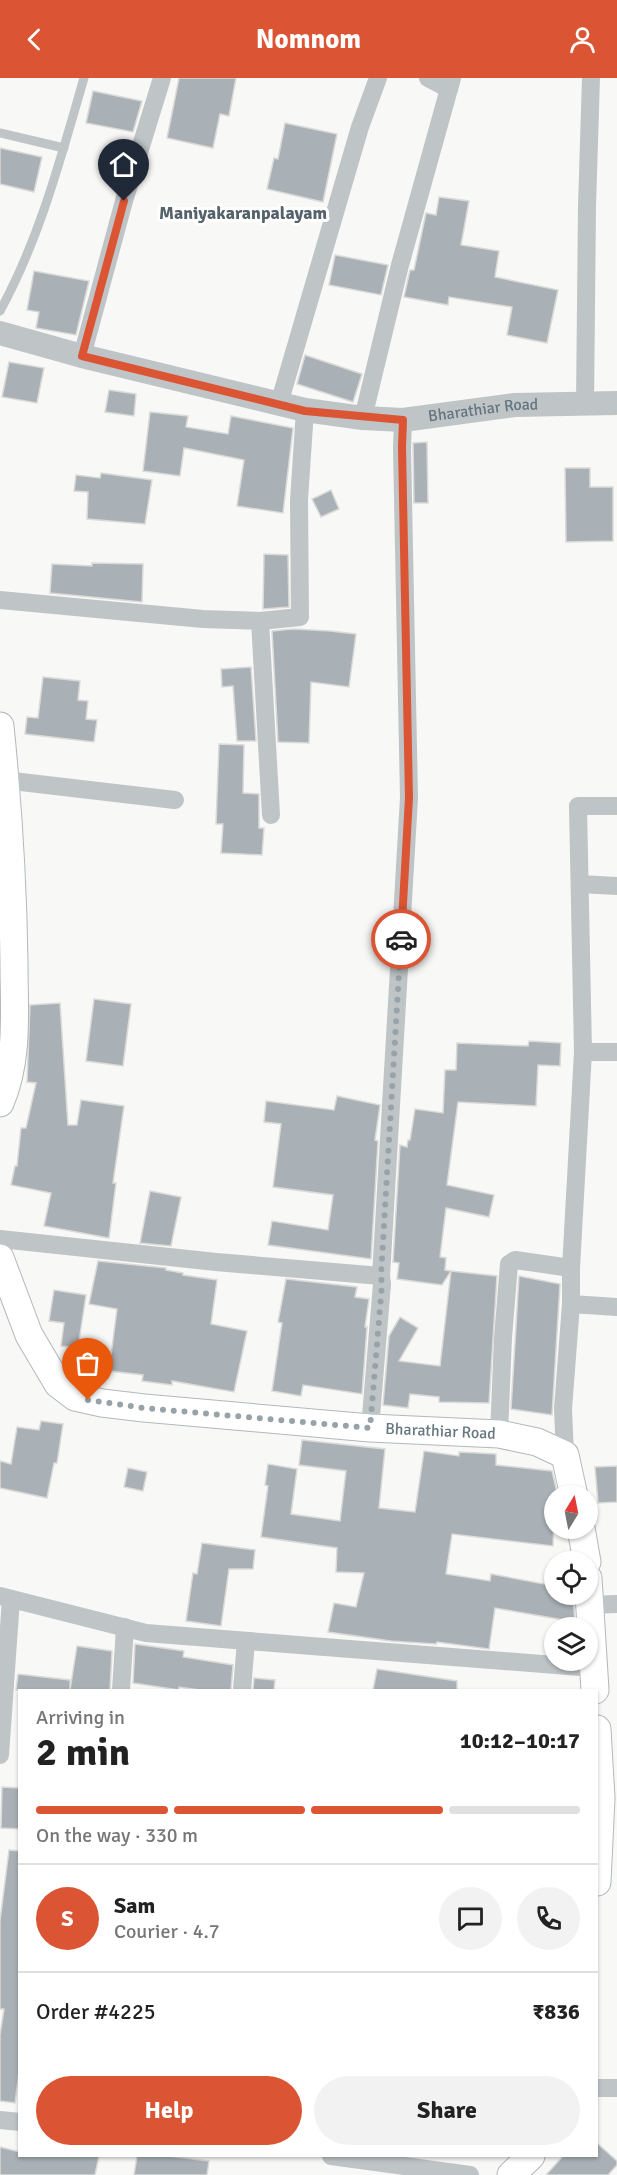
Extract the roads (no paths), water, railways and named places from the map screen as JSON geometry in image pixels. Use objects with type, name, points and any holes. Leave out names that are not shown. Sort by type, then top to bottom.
[{"type":"main road","points":[[0,735],[4,780],[7,912],[15,1045],[7,1087],[0,1103]]},
{"type":"main road","name":"Bharathiar Road","points":[[0,1258],[28,1335],[58,1384],[75,1397],[144,1408],[370,1428],[499,1434],[537,1442],[565,1455]]},
{"type":"main road","points":[[565,1455],[572,1485]]},
{"type":"main road","points":[[590,1605],[594,1679]]},
{"type":"main road","points":[[598,1735],[609,1798],[598,1875]]},
{"type":"main road","points":[[511,2175],[530,2157]]},
{"type":"street","points":[[82,356],[124,201],[162,78]]},
{"type":"street","points":[[279,404],[360,127],[378,78]]},
{"type":"street","points":[[363,418],[400,266],[451,84],[428,78]]},
{"type":"street","points":[[585,404],[591,78]]},
{"type":"street","name":"Bharathiar Road","points":[[0,333],[82,356],[305,411],[363,418],[403,420],[515,405],[617,403]]},
{"type":"street","points":[[0,600],[203,619],[260,621],[300,617],[299,500],[305,411]]},
{"type":"street","points":[[370,1428],[382,1284],[409,798],[403,420]]},
{"type":"street","points":[[260,621],[271,815]]},
{"type":"street","points":[[4,780],[174,800]]},
{"type":"street","points":[[565,1455],[563,1409],[571,1304],[583,1052],[578,806],[617,806]]},
{"type":"street","points":[[580,884],[617,886]]},
{"type":"street","points":[[583,1052],[617,1052]]},
{"type":"street","points":[[0,1239],[216,1262],[381,1276]]},
{"type":"street","points":[[499,1434],[509,1264],[516,1260],[571,1268]]},
{"type":"street","points":[[571,1304],[617,1307]]},
{"type":"street","points":[[0,1755],[5,1597],[146,1633],[246,1641],[594,1679]]},
{"type":"street","points":[[598,1605],[617,1604]]},
{"type":"street","points":[[121,1689],[124,1627]]},
{"type":"street","points":[[242,1689],[246,1641]]},
{"type":"street","points":[[598,2088],[617,2088]]},
{"type":"street","points":[[0,2120],[18,2122]]},
{"type":"street","points":[[338,2157],[470,2175]]},
{"type":"lane","points":[[0,311],[17,280],[38,229],[84,78]]},
{"type":"lane","points":[[0,133],[64,148]]},
{"type":"district","name":"Maniyakaranpalayam","points":[[243,213]]}]
